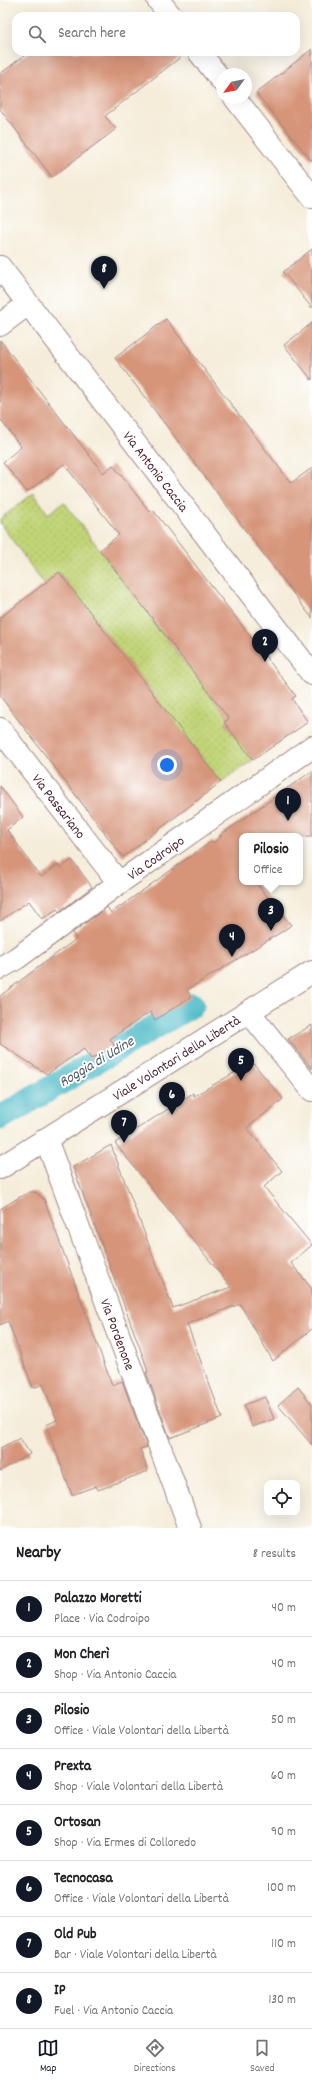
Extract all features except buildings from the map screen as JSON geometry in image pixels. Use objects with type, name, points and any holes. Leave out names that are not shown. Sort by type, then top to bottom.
[{"type":"street","points":[[158,0],[167,12]]},
{"type":"street","points":[[202,56],[216,73]]},
{"type":"street","points":[[240,104],[312,197]]},
{"type":"street","name":"Via Antonio Caccia","points":[[0,267],[312,674]]},
{"type":"street","points":[[0,325],[28,304]]},
{"type":"street","name":"Via Passariano","points":[[0,729],[119,883]]},
{"type":"street","name":"Via Codroipo","points":[[0,968],[17,958],[119,883],[312,747]]},
{"type":"street","name":"Viale Volontari della Libertà","points":[[0,1168],[312,972]]},
{"type":"street","points":[[249,1012],[312,1090]]},
{"type":"street","name":"Via Pordenone","points":[[46,1139],[190,1528]]},
{"type":"green space","points":[[34,493],[48,514],[64,502],[136,598],[145,591],[161,612],[152,620],[188,667],[198,661],[206,689],[229,719],[224,723],[253,760],[221,782],[59,572],[44,584],[0,523],[0,519]]},
{"type":"waterway","name":"Roggia di Udine","points":[[0,1118],[192,1005]]},
{"type":"place","name":"IP","points":[[104,289]]},
{"type":"place","name":"Mon Cherì","points":[[265,662]]},
{"type":"place","name":"Palazzo Moretti","points":[[288,821]]},
{"type":"place","name":"Pilosio","points":[[271,931]]},
{"type":"place","name":"Prexta","points":[[232,957]]},
{"type":"place","name":"Ortosan","points":[[241,1081]]},
{"type":"place","name":"Tecnocasa","points":[[172,1115]]},
{"type":"place","name":"Old Pub","points":[[124,1143]]}]
